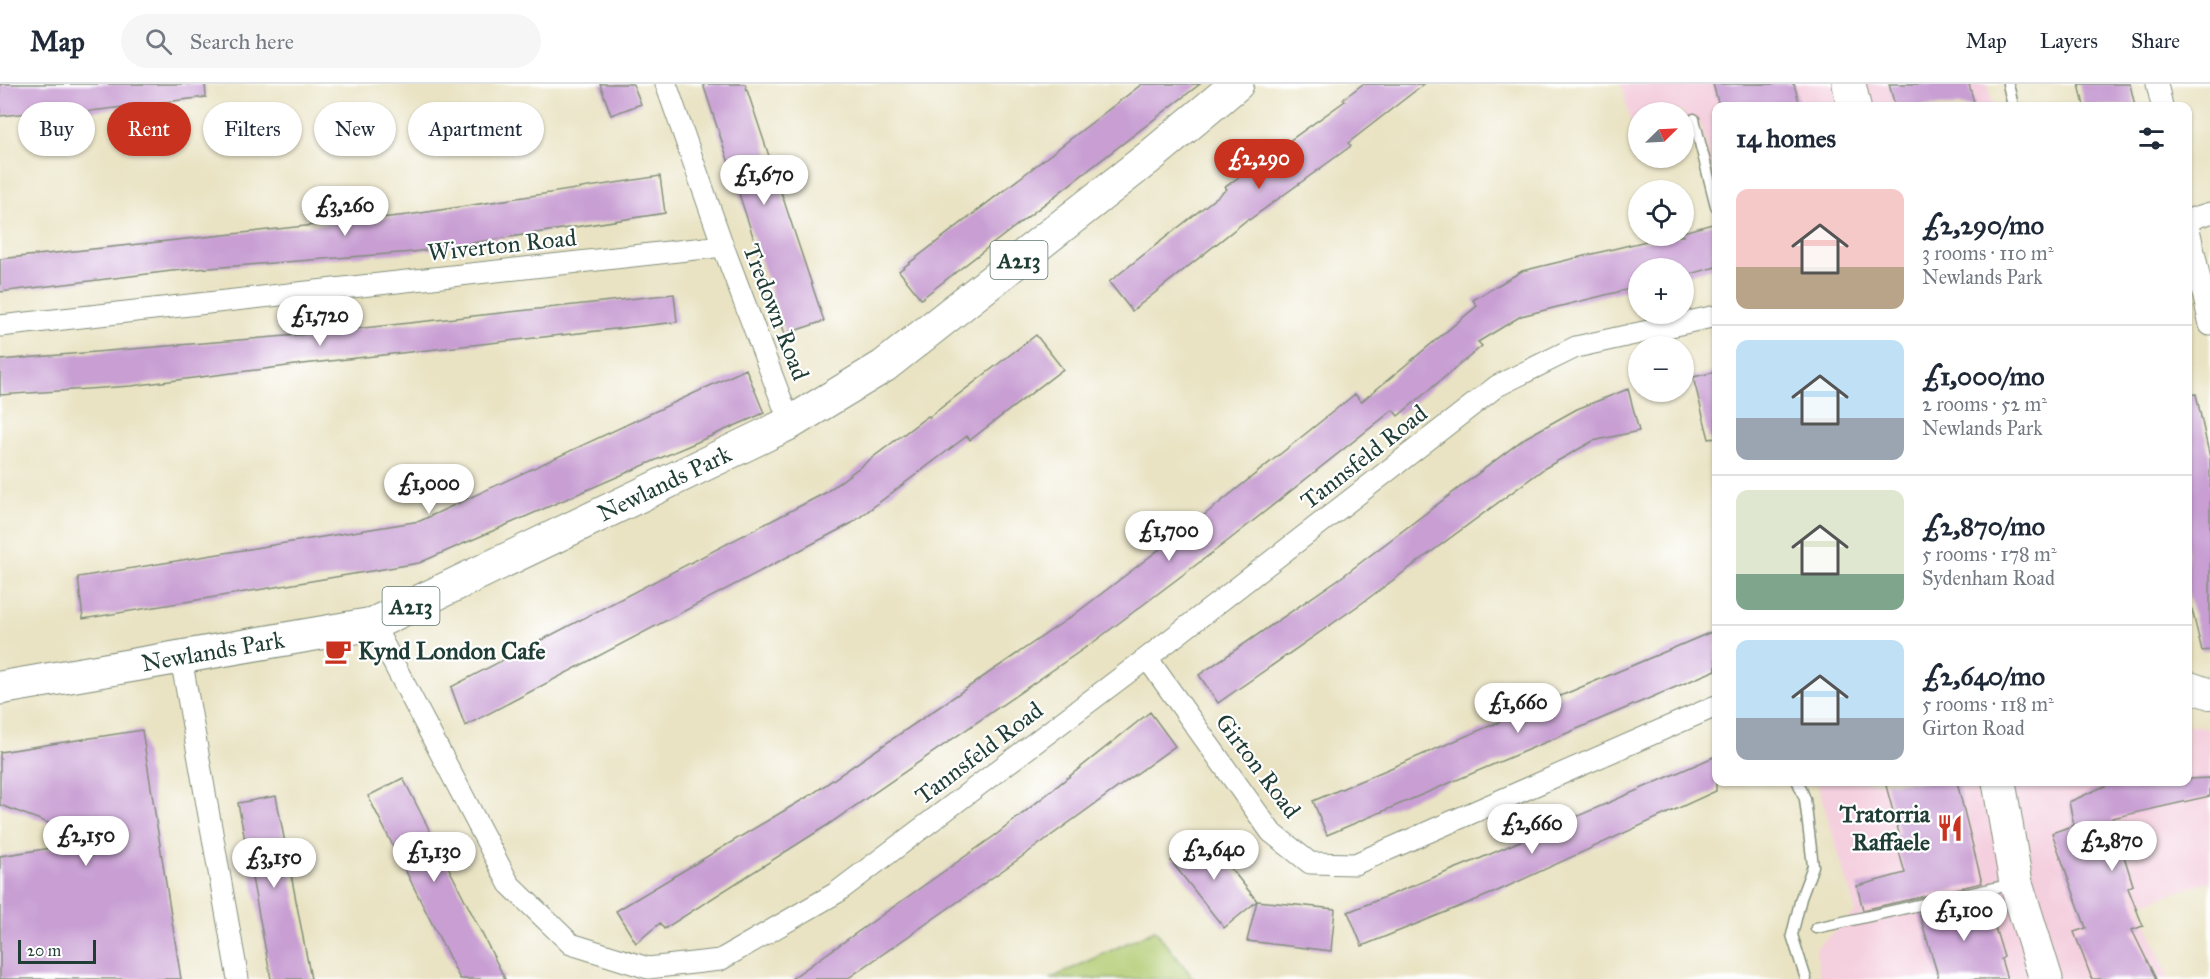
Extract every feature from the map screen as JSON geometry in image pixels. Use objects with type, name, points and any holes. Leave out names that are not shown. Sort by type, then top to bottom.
[{"type":"main road","name":"Newlands Park","points":[[0,688],[373,624],[790,423],[884,366],[1152,155],[1237,84]]},
{"type":"main road","points":[[1849,84],[1853,102]]},
{"type":"main road","points":[[2001,786],[2016,883],[2043,978]]},
{"type":"street","name":"Tredown Road","points":[[666,84],[723,246],[790,423]]},
{"type":"street","points":[[2157,84],[2161,102]]},
{"type":"street","points":[[2192,218],[2210,213]]},
{"type":"street","points":[[2192,243],[2210,326]]},
{"type":"street","name":"Wiverton Road","points":[[0,326],[723,246]]},
{"type":"street","name":"Tannsfeld Road","points":[[373,624],[509,884],[571,944],[648,968],[720,960],[836,893],[1147,658],[1497,386],[1576,347],[1712,317]]},
{"type":"street","points":[[181,658],[238,979]]},
{"type":"street","name":"Girton Road","points":[[1147,658],[1271,832],[1310,863],[1355,864],[1712,708]]},
{"type":"street","points":[[2192,688],[2210,694]]},
{"type":"lane","points":[[2008,84],[2012,102]]},
{"type":"lane","points":[[1694,118],[1712,190]]},
{"type":"lane","points":[[1800,786],[1805,799],[1813,866],[1801,898],[1792,935],[1806,979]]},
{"type":"lane","points":[[1815,928],[2016,883]]},
{"type":"shaded area","points":[[1621,84],[1988,84],[1992,102],[1712,102],[1712,170],[1701,125],[1694,127],[1694,102],[1628,102],[1628,111]]},
{"type":"shaded area","points":[[2192,725],[2210,729],[2210,881],[2140,904],[2169,979],[1820,979],[1816,948],[1856,912],[1818,786],[2192,786]]},
{"type":"green space","points":[[1155,930],[1194,979],[1050,979]]},
{"type":"building","points":[[0,84],[205,84],[206,97],[165,102],[107,102],[107,109],[95,110],[95,102],[18,102],[18,114],[0,116]]},
{"type":"building","points":[[600,84],[633,84],[641,104],[611,115]]},
{"type":"building","points":[[703,84],[745,84],[824,321],[785,334]]},
{"type":"building","points":[[1142,84],[1200,84],[921,299],[899,271]]},
{"type":"building","points":[[1363,84],[1424,84],[1348,143],[1351,146],[1248,219],[1132,311],[1109,282],[1227,189],[1225,187],[1345,101],[1343,99]]},
{"type":"building","points":[[1713,84],[1794,84],[1799,102],[1718,102]]},
{"type":"building","points":[[1889,84],[1969,84],[1974,102],[1894,102]]},
{"type":"building","points":[[2079,84],[2130,84],[2134,102],[2083,102]]},
{"type":"building","points":[[660,176],[665,213],[413,252],[172,271],[0,292],[0,259],[408,215]]},
{"type":"building","points":[[1712,224],[1712,268],[1694,273],[1694,258],[1628,258],[1628,289],[1521,316],[1478,342],[1482,346],[1398,416],[1393,410],[1229,540],[1095,641],[826,826],[664,929],[660,923],[636,943],[616,911],[812,794],[1075,614],[1208,512],[1355,394],[1361,402],[1477,306],[1473,300],[1522,271],[1628,245],[1694,246],[1694,229]]},
{"type":"building","points":[[674,294],[677,322],[303,364],[131,386],[0,395],[0,360],[299,335]]},
{"type":"building","points":[[1036,335],[1063,369],[970,440],[967,436],[852,523],[465,726],[451,687],[825,493]]},
{"type":"building","points":[[746,369],[764,413],[419,563],[83,619],[78,577],[420,521]]},
{"type":"building","points":[[1712,373],[1712,439],[1709,439],[1694,377]]},
{"type":"building","points":[[1628,389],[1628,402],[1631,402],[1639,431],[1593,441],[1545,468],[1362,603],[1218,703],[1199,675],[1343,576],[1525,438],[1577,409]]},
{"type":"building","points":[[2192,394],[2196,394],[2210,458],[2210,650],[2202,651],[2192,610]]},
{"type":"building","points":[[1712,632],[1712,672],[1327,835],[1313,801]]},
{"type":"building","points":[[1150,712],[1175,746],[847,979],[791,979],[997,834]]},
{"type":"building","points":[[142,730],[181,979],[0,979],[0,856],[97,841],[0,805],[0,752]]},
{"type":"building","points":[[1712,758],[1712,786],[1716,786],[1716,791],[1493,893],[1362,946],[1348,912],[1479,859]]},
{"type":"building","points":[[403,778],[505,979],[460,979],[368,796]]},
{"type":"building","points":[[2210,778],[2210,796],[2112,818],[2133,885],[2128,888],[2143,926],[2132,930],[2156,979],[2092,979],[2074,932],[2086,928],[2052,833],[2074,825],[2069,802],[2105,786],[2192,786],[2192,779]]},
{"type":"building","points":[[1886,786],[1958,786],[1982,883],[1863,910],[1857,886],[1905,873],[1894,834],[1899,833]]},
{"type":"building","points":[[276,796],[311,979],[271,979],[238,803]]},
{"type":"building","points":[[1204,835],[1257,901],[1224,928],[1171,861]]},
{"type":"building","points":[[1986,898],[2004,957],[2001,959],[2007,979],[1939,979],[1919,913]]},
{"type":"building","points":[[1257,901],[1335,909],[1331,951],[1247,941]]},
{"type":"place","name":"Kynd London Cafe","points":[[338,651]]},
{"type":"place","name":"Tratorria Raffaele","points":[[1950,828]]}]
